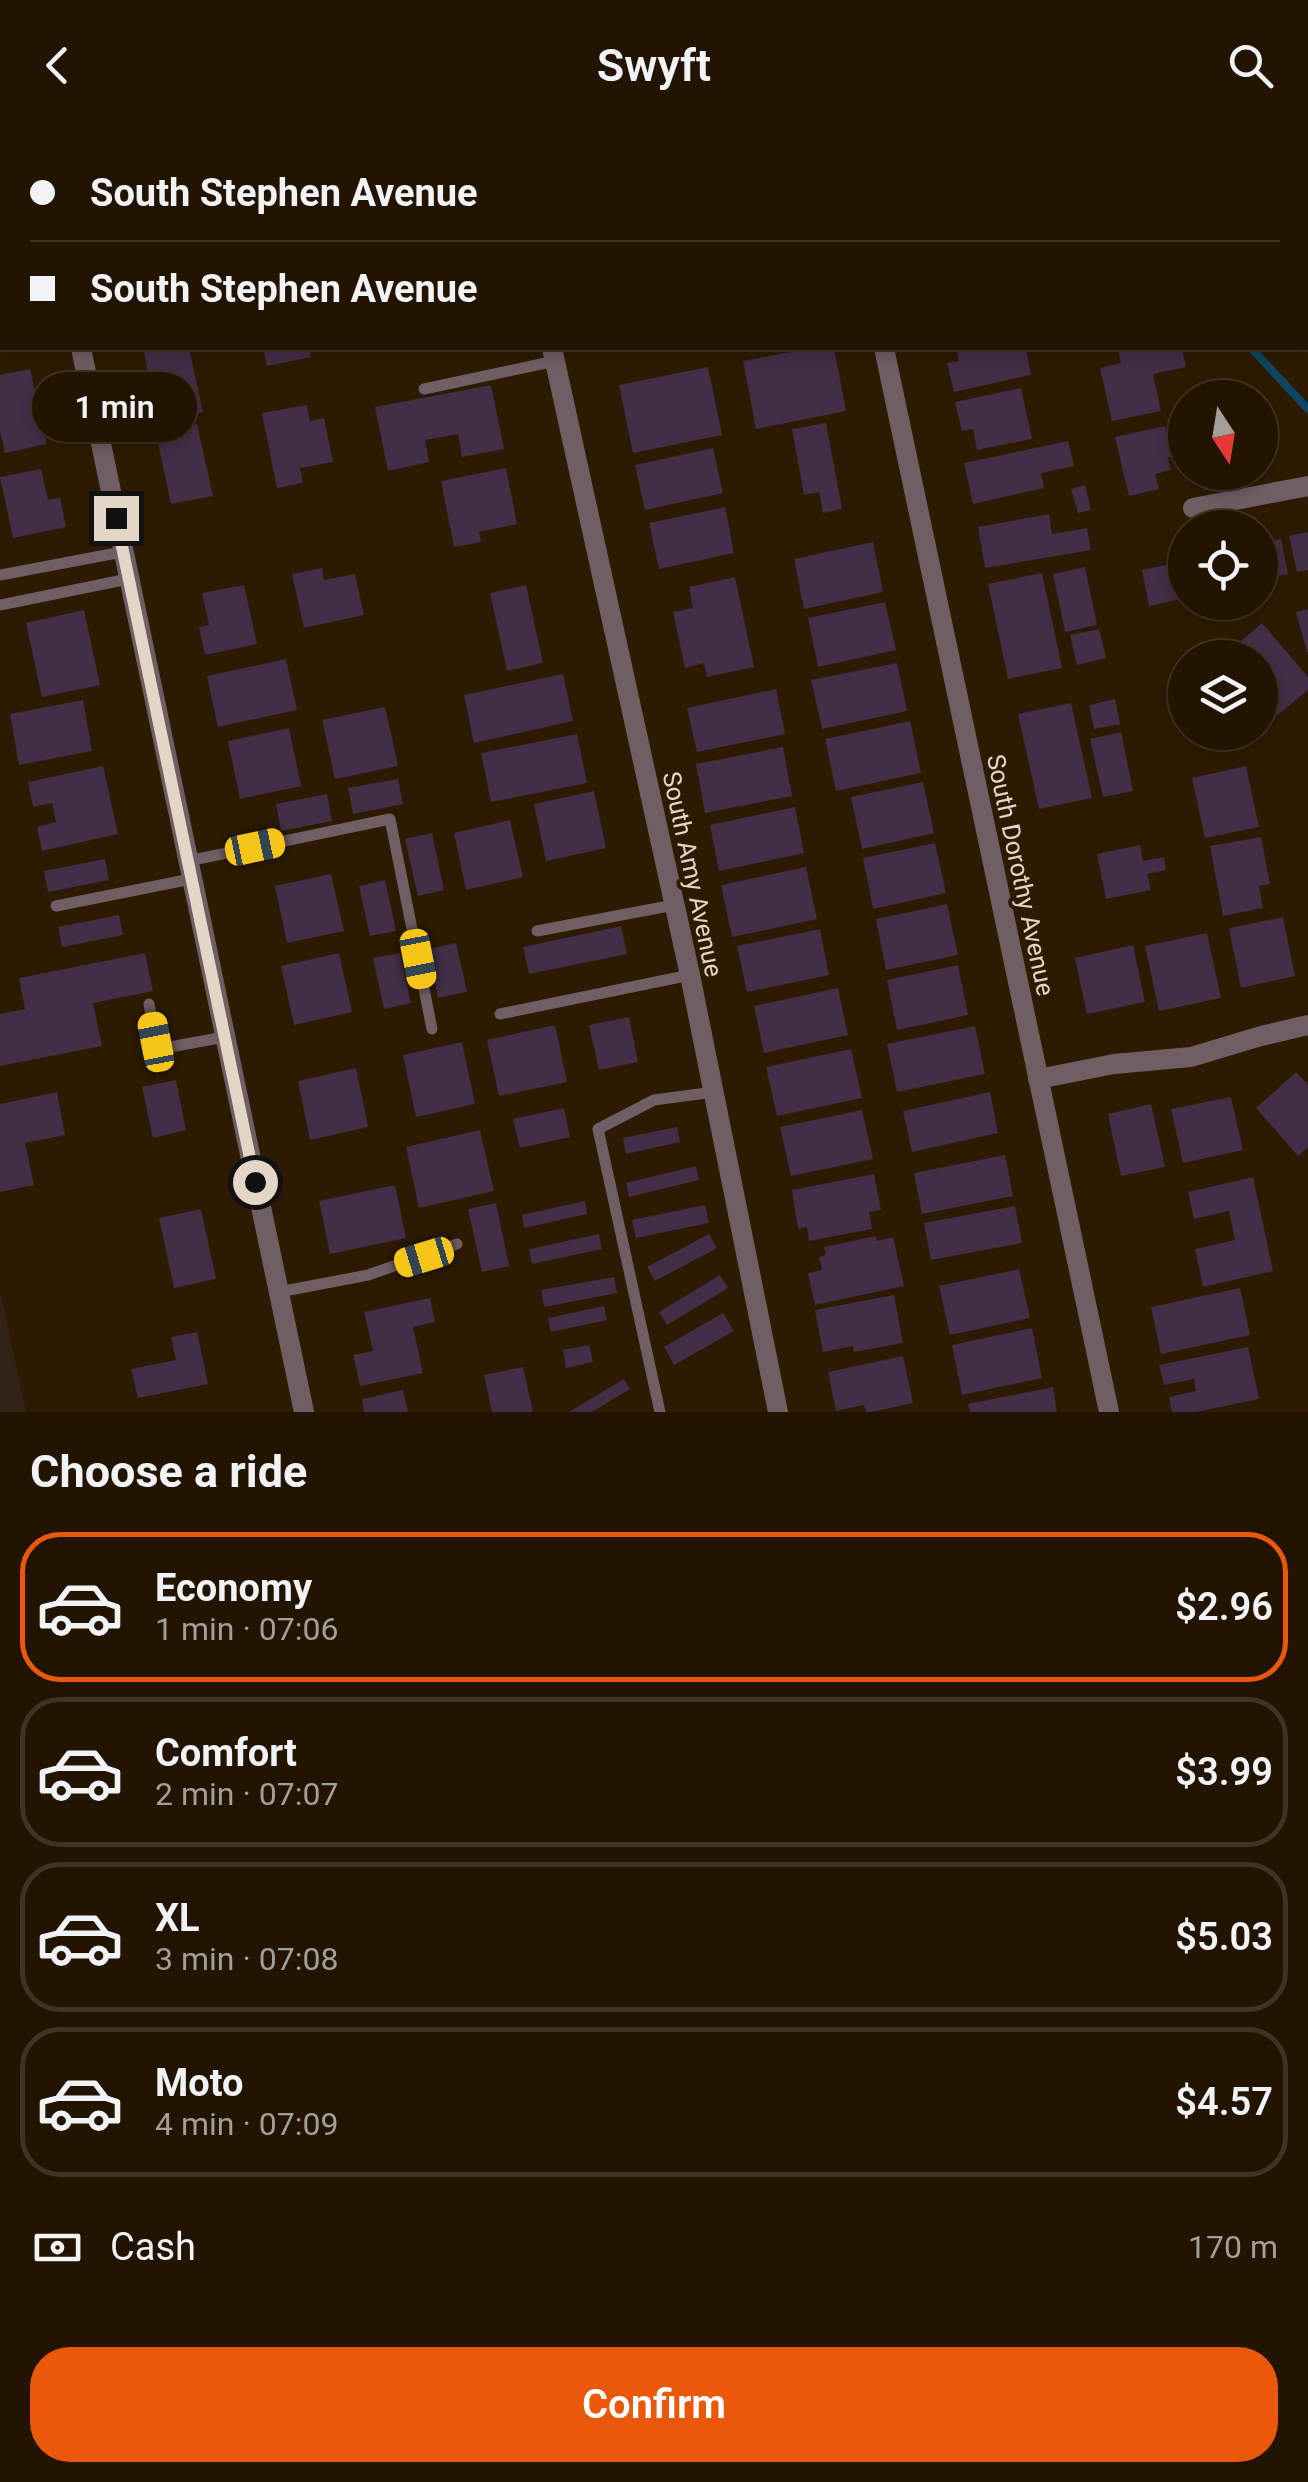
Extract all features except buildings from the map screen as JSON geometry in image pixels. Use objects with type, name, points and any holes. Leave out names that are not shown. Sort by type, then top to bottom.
[{"type":"street","points":[[81,350],[304,1412]]},
{"type":"street","name":"South Dorothy Avenue","points":[[884,350],[1109,1412]]},
{"type":"street","name":"South Amy Avenue","points":[[554,354],[690,975],[778,1412]]},
{"type":"street","points":[[1193,508],[1308,486]]},
{"type":"street","points":[[1038,1079],[1114,1064],[1192,1058],[1308,1025]]},
{"type":"lane","points":[[424,389],[554,354]]},
{"type":"lane","points":[[0,575],[122,552]]},
{"type":"lane","points":[[0,605],[128,579]]},
{"type":"lane","points":[[56,906],[390,819],[432,1029]]},
{"type":"lane","points":[[537,932],[674,906]]},
{"type":"lane","points":[[500,1014],[690,975]]},
{"type":"lane","points":[[149,1004],[156,1042],[164,1048],[225,1037]]},
{"type":"lane","points":[[660,1412],[598,1130],[654,1100],[714,1092]]},
{"type":"lane","points":[[279,1292],[368,1275],[457,1244]]},
{"type":"shaded area","points":[[0,1291],[26,1412],[0,1412]]},
{"type":"waterway","points":[[1253,350],[1308,409]]},
{"type":"route","points":[[116,518],[255,1182]]}]
